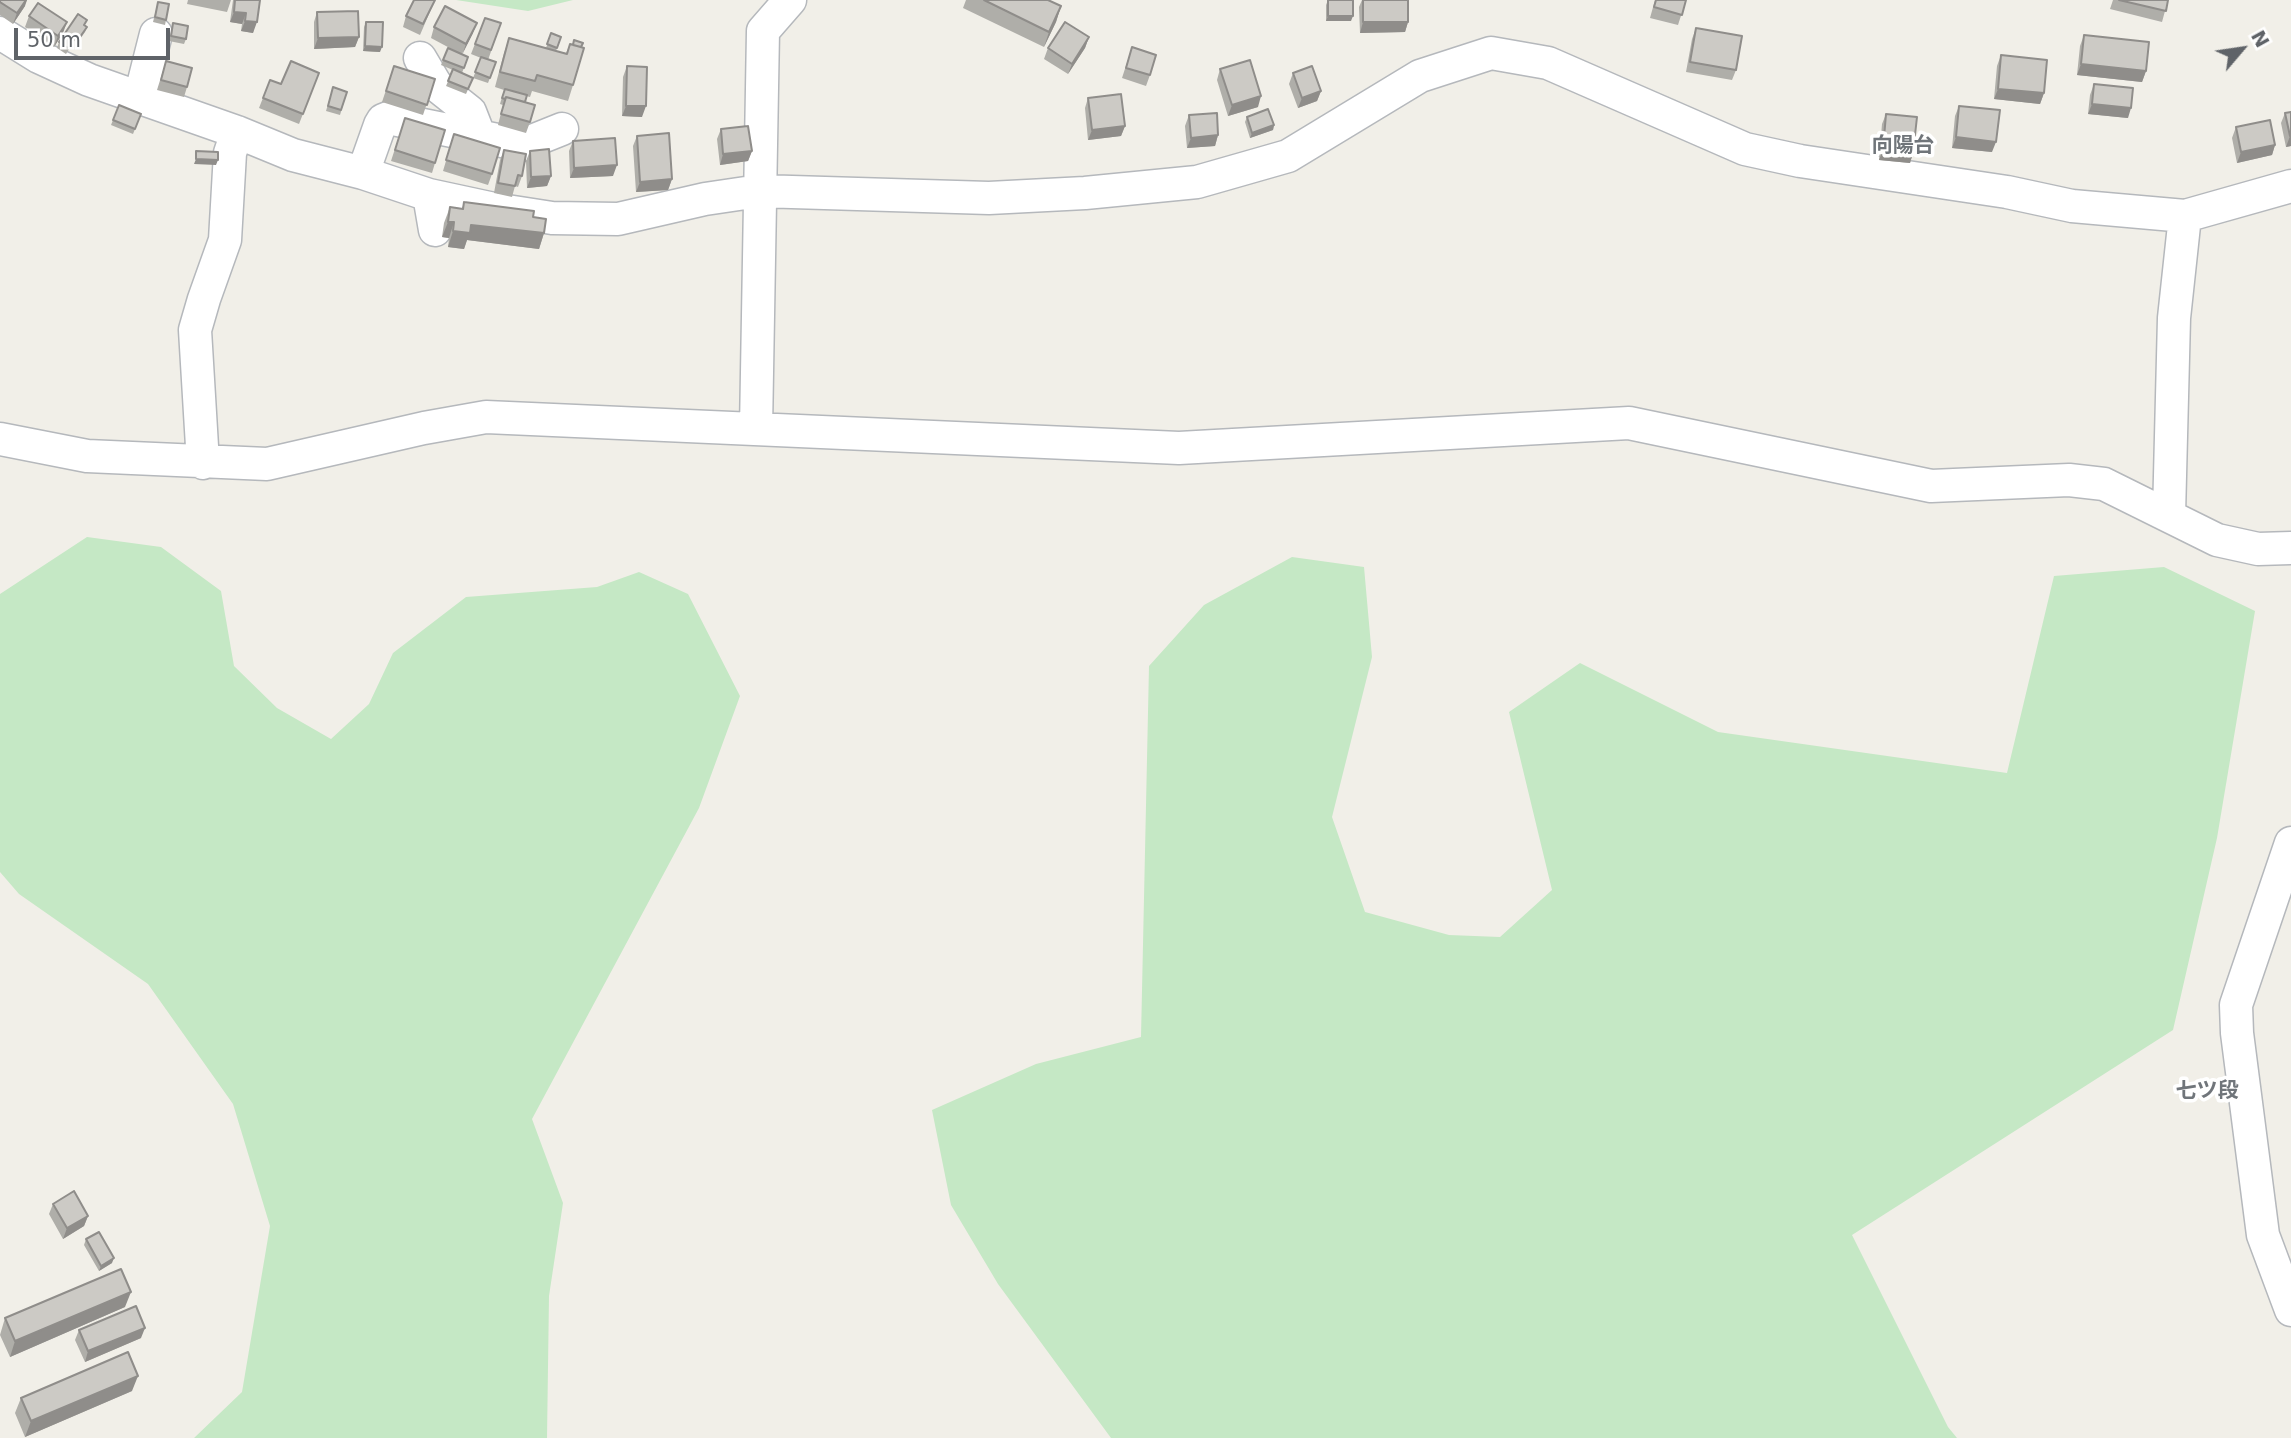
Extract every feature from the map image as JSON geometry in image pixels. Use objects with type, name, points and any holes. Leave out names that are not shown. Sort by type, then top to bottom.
[{"type":"street","points":[[756,429],[763,31],[790,0]]},
{"type":"street","points":[[0,33],[52,63],[89,80],[237,132],[293,155],[363,173],[429,195],[552,218],[618,219],[705,199],[759,191],[989,198],[1084,193],[1197,182],[1288,156],[1420,76],[1491,53],[1548,63],[1745,149],[1800,161],[2007,192],[2072,206],[2185,216],[2291,186]]},
{"type":"street","points":[[140,97],[156,34]]},
{"type":"street","points":[[420,58],[436,85],[470,112],[479,135]]},
{"type":"street","points":[[363,173],[380,124],[388,118],[522,145],[562,129]]},
{"type":"street","points":[[203,463],[195,330],[225,240],[230,153],[237,132]]},
{"type":"street","points":[[429,195],[435,230]]},
{"type":"street","points":[[2169,515],[2174,331],[2185,216]]},
{"type":"street","points":[[0,439],[88,456],[267,464],[486,417],[1179,448],[1629,423],[1931,486],[2069,480],[2104,484],[2217,540],[2258,549],[2291,548]]},
{"type":"street","points":[[2291,843],[2236,1005],[2237,1033],[2263,1235],[2291,1310]]},
{"type":"green space","points":[[456,0],[573,0],[528,11]]},
{"type":"green space","points":[[87,537],[161,547],[221,591],[234,666],[277,708],[331,739],[369,704],[393,653],[466,597],[597,587],[639,572],[688,594],[740,696],[699,808],[532,1119],[563,1203],[549,1296],[547,1438],[194,1438],[242,1392],[270,1226],[233,1104],[148,984],[19,894],[0,872],[0,594]]},
{"type":"green space","points":[[1292,557],[1364,567],[1372,657],[1332,817],[1365,912],[1449,935],[1500,937],[1552,890],[1509,712],[1580,663],[1718,732],[2007,773],[2054,576],[2164,567],[2255,611],[2217,838],[2173,1030],[1852,1235],[1948,1427],[1957,1438],[1111,1438],[998,1284],[951,1205],[932,1110],[1036,1064],[1141,1037],[1149,666],[1204,605]]},
{"type":"building","points":[[0,0],[26,0],[17,13]]},
{"type":"building","points":[[235,0],[260,0],[257,22],[245,21],[246,13],[234,12]]},
{"type":"building","points":[[414,0],[435,0],[423,24],[406,16]]},
{"type":"building","points":[[984,0],[1048,0],[1061,6],[1049,32]]},
{"type":"building","points":[[1328,0],[1353,0],[1353,16],[1328,16]]},
{"type":"building","points":[[1363,0],[1408,0],[1408,22],[1363,22]]},
{"type":"building","points":[[1656,0],[1686,0],[1682,15],[1654,7]]},
{"type":"building","points":[[2119,0],[2168,0],[2166,11]]},
{"type":"building","points":[[158,2],[169,4],[166,20],[155,17]]},
{"type":"building","points":[[38,3],[67,22],[58,36],[29,16]]},
{"type":"building","points":[[445,6],[477,23],[466,44],[434,27]]},
{"type":"building","points":[[358,11],[359,37],[318,38],[317,12]]},
{"type":"building","points":[[78,14],[87,20],[84,25],[87,27],[68,48],[59,42]]},
{"type":"building","points":[[485,18],[501,23],[491,50],[475,44]]},
{"type":"building","points":[[366,22],[383,22],[382,47],[365,46]]},
{"type":"building","points":[[1065,22],[1089,37],[1072,64],[1048,48]]},
{"type":"building","points":[[173,23],[188,26],[186,39],[171,36]]},
{"type":"building","points":[[1696,28],[1742,36],[1736,70],[1690,62]]},
{"type":"building","points":[[551,33],[561,37],[557,48],[547,44]]},
{"type":"building","points":[[2084,35],[2149,42],[2146,71],[2081,64]]},
{"type":"building","points":[[509,38],[567,54],[570,44],[584,48],[573,85],[537,75],[535,81],[500,72]]},
{"type":"building","points":[[574,40],[583,43],[581,47],[573,45]]},
{"type":"building","points":[[1132,47],[1156,55],[1150,75],[1126,68]]},
{"type":"building","points":[[448,48],[468,57],[464,68],[443,60]]},
{"type":"building","points":[[2001,55],[2047,60],[2044,93],[1998,89]]},
{"type":"building","points":[[481,57],[496,62],[490,78],[475,72]]},
{"type":"building","points":[[1250,60],[1261,96],[1232,105],[1220,69]]},
{"type":"building","points":[[166,61],[192,68],[187,87],[161,80]]},
{"type":"building","points":[[291,61],[319,73],[303,114],[263,98],[270,80],[281,84]]},
{"type":"building","points":[[394,66],[435,79],[427,105],[386,91]]},
{"type":"building","points":[[627,66],[647,67],[646,106],[626,106]]},
{"type":"building","points":[[1312,66],[1321,91],[1302,98],[1293,73]]},
{"type":"building","points":[[453,69],[473,78],[468,89],[448,81]]},
{"type":"building","points":[[2094,84],[2133,88],[2131,108],[2092,104]]},
{"type":"building","points":[[333,87],[347,92],[341,110],[328,106]]},
{"type":"building","points":[[505,89],[527,95],[525,102],[502,98]]},
{"type":"building","points":[[1121,94],[1125,126],[1092,130],[1088,98]]},
{"type":"building","points":[[506,97],[535,105],[530,122],[501,114]]},
{"type":"building","points":[[119,105],[141,114],[135,129],[113,120]]},
{"type":"building","points":[[1959,106],[2000,110],[1996,142],[1956,137]]},
{"type":"building","points":[[1268,109],[1274,125],[1252,133],[1247,117]]},
{"type":"building","points":[[2291,112],[2291,136],[2290,136],[2285,113]]},
{"type":"building","points":[[1217,113],[1218,135],[1191,138],[1189,115]]},
{"type":"building","points":[[1886,114],[1917,117],[1913,153],[1883,150]]},
{"type":"building","points":[[405,118],[445,130],[435,163],[395,150]]},
{"type":"building","points":[[2270,120],[2275,145],[2241,152],[2236,127]]},
{"type":"building","points":[[748,126],[752,151],[723,154],[721,129]]},
{"type":"building","points":[[669,133],[672,179],[640,182],[637,136]]},
{"type":"building","points":[[454,134],[500,148],[492,174],[446,160]]},
{"type":"building","points":[[615,138],[617,165],[574,168],[573,141]]},
{"type":"building","points":[[549,149],[551,176],[531,177],[530,151]]},
{"type":"building","points":[[504,150],[526,154],[522,176],[518,175],[515,186],[498,183]]},
{"type":"building","points":[[196,151],[218,152],[218,160],[196,159]]},
{"type":"building","points":[[464,202],[534,211],[533,217],[546,219],[544,233],[471,225],[470,233],[453,231],[454,222],[448,222],[450,207],[463,209]]},
{"type":"building","points":[[74,1191],[88,1216],[67,1228],[53,1204]]},
{"type":"building","points":[[99,1232],[114,1258],[101,1266],[86,1239]]},
{"type":"building","points":[[121,1269],[131,1292],[15,1341],[5,1318]]},
{"type":"building","points":[[136,1306],[145,1328],[88,1351],[79,1330]]},
{"type":"building","points":[[128,1352],[138,1376],[31,1421],[21,1398]]},
{"type":"district","name":"向陽台","points":[[1903,147]]},
{"type":"district","name":"七ツ段","points":[[2207,1092]]}]
